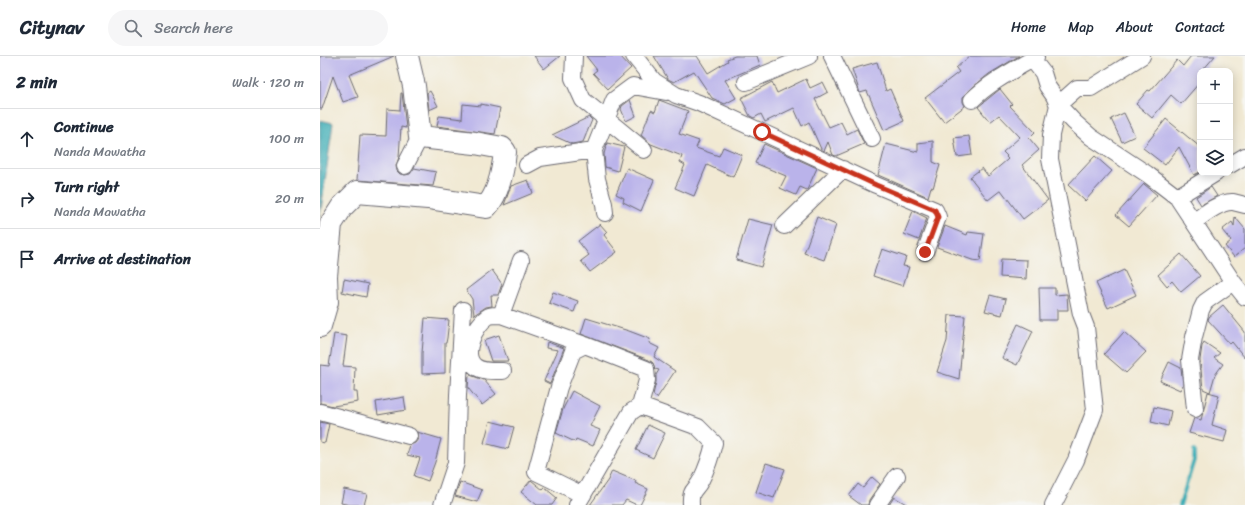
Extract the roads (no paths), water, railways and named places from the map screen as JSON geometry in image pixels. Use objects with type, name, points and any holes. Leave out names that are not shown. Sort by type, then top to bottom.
[{"type":"street","points":[[405,166],[420,138],[414,86],[407,56]]},
{"type":"street","points":[[574,56],[572,78],[583,100],[644,150]]},
{"type":"street","points":[[634,56],[654,81],[672,93]]},
{"type":"street","points":[[746,82],[809,56]]},
{"type":"street","points":[[832,56],[872,139]]},
{"type":"street","points":[[1053,505],[1076,460],[1095,410],[1086,327],[1081,314],[1050,159],[1051,135],[1058,105],[1077,88],[1091,88],[1142,56]]},
{"type":"street","points":[[1036,57],[1036,64],[1043,73],[1047,86],[1058,105],[1091,137],[1147,174],[1177,197],[1233,282],[1245,297]]},
{"type":"street","points":[[972,100],[980,92],[999,79],[1036,57]]},
{"type":"street","points":[[605,213],[597,179],[594,150],[614,100],[633,86],[672,93],[712,109],[935,210],[938,217],[925,252]]},
{"type":"street","points":[[320,326],[327,302],[326,276],[331,224],[342,207],[357,192],[428,198],[486,207],[490,203],[496,191],[503,165],[505,152],[502,148],[420,138]]},
{"type":"street","points":[[527,165],[540,158],[594,150]]},
{"type":"street","points":[[1233,163],[1245,156]]},
{"type":"street","points":[[784,226],[843,169]]},
{"type":"street","points":[[1177,197],[1211,176]]},
{"type":"street","points":[[1194,222],[1210,210],[1222,204],[1231,202],[1245,205]]},
{"type":"street","points":[[501,315],[521,260]]},
{"type":"street","points":[[1195,409],[1190,360],[1201,310],[1206,302],[1233,282]]},
{"type":"street","points":[[442,505],[456,463],[463,310]]},
{"type":"street","points":[[503,371],[489,371],[477,368],[469,357],[469,346],[474,334],[480,325],[490,316],[501,315],[585,345],[646,369],[647,380],[640,406],[631,412],[580,500],[536,472],[559,387],[574,351],[585,345]]},
{"type":"street","points":[[640,406],[698,427],[714,443],[710,460],[701,481],[691,494],[691,505]]},
{"type":"street","points":[[320,412],[409,436]]},
{"type":"street","points":[[877,505],[897,476]]},
{"type":"water","points":[[320,120],[333,123],[320,217]]},
{"type":"waterway","points":[[1180,505],[1194,460],[1194,451]]}]
